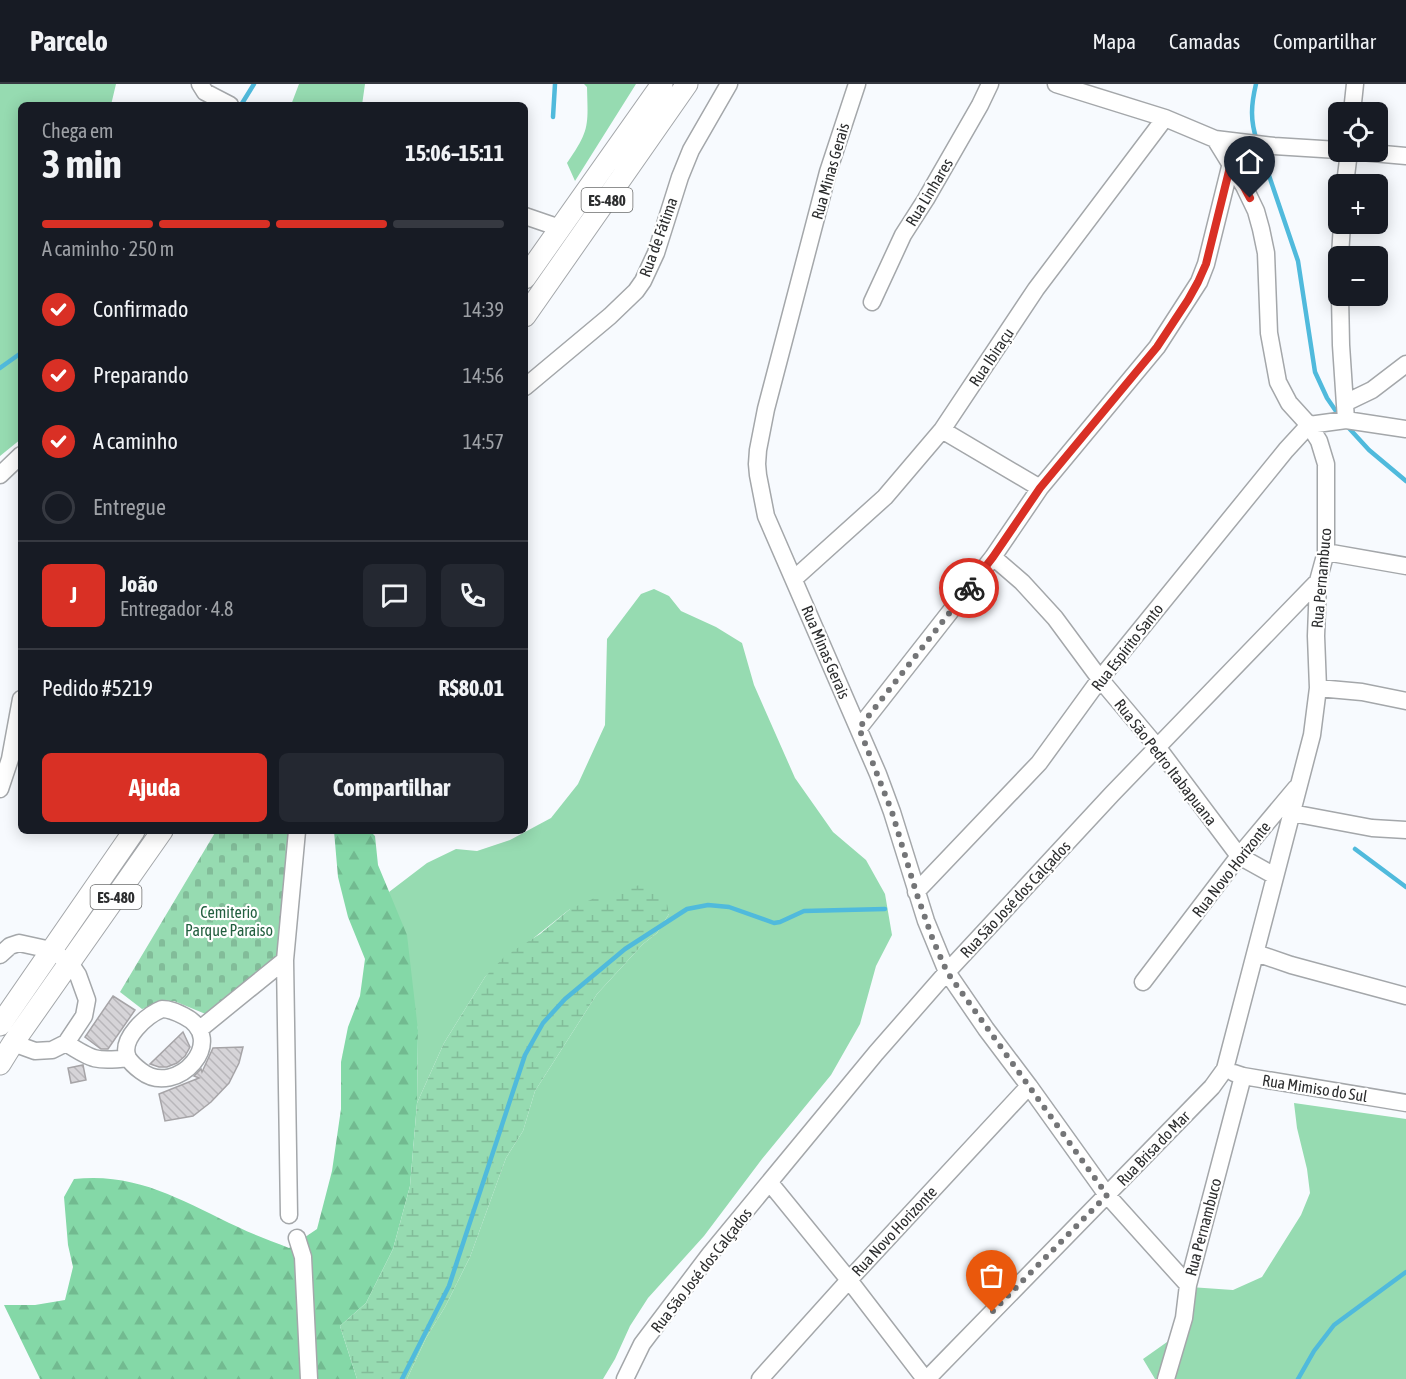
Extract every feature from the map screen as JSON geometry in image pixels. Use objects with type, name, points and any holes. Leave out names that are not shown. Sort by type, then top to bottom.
[{"type":"main road","name":"ES-480","points":[[528,274],[662,84]]},
{"type":"main road","name":"ES-480","points":[[528,312],[687,84]]},
{"type":"main road","name":"ES-480","points":[[2,1017],[132,834]]},
{"type":"main road","name":"ES-480","points":[[0,1064],[160,834]]},
{"type":"street","points":[[200,84],[206,92],[224,102]]},
{"type":"street","name":"Rua de Fátima","points":[[528,384],[609,316],[636,291],[643,281],[656,253],[690,150],[729,84]]},
{"type":"street","name":"Rua Minas Gerais","points":[[857,84],[822,194],[766,409],[758,450],[758,475],[766,516],[859,728],[892,812],[916,892],[947,972],[1107,1195],[1188,1285]]},
{"type":"street","name":"Rua Linhares","points":[[872,302],[903,235],[926,199],[990,84]]},
{"type":"street","points":[[1056,84],[1165,118],[1215,140],[1328,149]]},
{"type":"street","points":[[1353,102],[1355,84]]},
{"type":"street","name":"Rua Ibiraçu","points":[[795,578],[885,497],[942,430],[1036,289],[1165,118]]},
{"type":"street","name":"Rua Pernambuco","points":[[1215,140],[1231,163],[1256,211],[1264,241],[1269,333],[1278,382],[1289,403],[1309,425],[1319,441],[1326,464],[1326,552],[1318,581],[1316,636],[1318,688],[1312,735],[1225,1069]]},
{"type":"street","points":[[1388,154],[1406,156]]},
{"type":"street","points":[[859,728],[993,557],[1040,488],[1157,347],[1198,282],[1206,264],[1231,163]]},
{"type":"street","points":[[528,217],[560,228]]},
{"type":"street","points":[[1340,306],[1347,420]]},
{"type":"street","points":[[1345,402],[1372,390],[1406,364]]},
{"type":"street","points":[[1309,425],[1347,420],[1406,429]]},
{"type":"street","name":"Rua Espírito Santo","points":[[916,892],[1039,763],[1100,679],[1286,450],[1309,425]]},
{"type":"street","points":[[942,430],[1040,488]]},
{"type":"street","points":[[0,475],[18,458]]},
{"type":"street","points":[[1326,552],[1406,566]]},
{"type":"street","name":"Rua São Pedro Itabapuana","points":[[993,557],[1039,600],[1100,679],[1158,748],[1239,856],[1275,876]]},
{"type":"street","name":"Rua São José dos Calçados","points":[[625,1379],[642,1344],[710,1254],[876,1053],[947,972],[1112,794],[1318,581]]},
{"type":"street","points":[[1318,688],[1362,692],[1406,701]]},
{"type":"street","points":[[0,789],[10,759],[18,715]]},
{"type":"street","name":"Rua Novo Horizonte","points":[[1143,982],[1239,856],[1298,785]]},
{"type":"street","points":[[1292,813],[1372,828],[1406,830]]},
{"type":"street","points":[[289,1215],[285,960],[297,834]]},
{"type":"street","points":[[0,956],[10,946],[19,943],[51,950],[70,963],[85,992],[87,1007],[79,1025],[66,1042],[52,1050],[34,1051],[13,1043]]},
{"type":"street","points":[[1256,953],[1291,965],[1406,996]]},
{"type":"street","points":[[200,1029],[285,960]]},
{"type":"street","points":[[162,1009],[177,1012],[189,1018],[200,1029],[202,1041],[197,1058],[179,1074],[163,1078],[147,1075],[128,1058],[127,1050],[132,1034],[146,1016],[154,1012],[162,1009]]},
{"type":"street","points":[[66,1042],[97,1060],[128,1058]]},
{"type":"street","name":"Rua Mimiso do Sul","points":[[1225,1069],[1243,1076],[1406,1103]]},
{"type":"street","name":"Rua Brisa do Mar","points":[[926,1379],[1212,1087],[1225,1069]]},
{"type":"street","name":"Rua Pernambuco","points":[[1166,1379],[1184,1318],[1188,1285],[1243,1076]]},
{"type":"street","name":"Rua Novo Horizonte","points":[[760,1379],[1029,1086]]},
{"type":"street","points":[[770,1183],[926,1379]]},
{"type":"street","points":[[297,1238],[303,1257],[309,1379]]},
{"type":"green space","points":[[0,84],[116,84],[112,102],[18,102],[18,441],[0,456]]},
{"type":"green space","points":[[299,84],[365,84],[362,102],[292,102]]},
{"type":"green space","points":[[584,84],[636,84],[575,181],[567,163],[580,143],[586,127],[587,87]]},
{"type":"green space","points":[[654,589],[669,596],[681,611],[716,627],[742,643],[754,685],[795,778],[833,832],[866,860],[885,894],[892,935],[876,966],[860,1024],[831,1075],[762,1159],[704,1236],[648,1298],[630,1326],[603,1379],[407,1379],[426,1338],[445,1307],[470,1257],[506,1158],[523,1131],[535,1091],[597,994],[643,944],[657,933],[669,914],[570,909],[485,977],[444,1043],[417,1103],[418,1030],[389,892],[427,863],[456,849],[477,851],[521,834],[528,834],[528,830],[551,818],[578,784],[605,725],[607,639],[641,594]]},
{"type":"green space","name":"Cemiterio Parque Paraiso","points":[[214,834],[295,834],[284,952],[208,1015],[174,1001],[142,1009],[120,992]]},
{"type":"green space","points":[[334,834],[373,834],[378,865],[407,935],[418,1030],[417,1103],[410,1186],[393,1249],[366,1303],[340,1326],[357,1379],[40,1379],[4,1305],[35,1305],[65,1300],[73,1267],[68,1245],[64,1197],[74,1179],[97,1178],[139,1184],[289,1248],[317,1229],[332,1171],[341,1109],[341,1062],[348,1027],[360,996],[365,959],[348,917],[338,877]]},
{"type":"green space","points":[[640,885],[666,898],[669,914],[657,933],[643,944],[597,994],[535,1091],[523,1131],[506,1158],[470,1257],[445,1307],[426,1338],[407,1379],[357,1379],[340,1326],[366,1303],[393,1249],[410,1186],[417,1103],[444,1043],[485,977],[505,956],[540,934],[570,909],[608,892]]},
{"type":"green space","points":[[1294,1103],[1406,1119],[1406,1379],[1155,1379],[1143,1359],[1184,1330],[1190,1287],[1233,1290],[1262,1277],[1301,1215],[1310,1193]]},
{"type":"building","points":[[113,996],[135,1010],[108,1049],[101,1049],[85,1037]]},
{"type":"building","points":[[183,1032],[190,1047],[185,1056],[177,1063],[167,1067],[150,1064]]},
{"type":"building","points":[[243,1047],[239,1063],[229,1083],[211,1102],[193,1116],[165,1121],[159,1094],[199,1078],[194,1076],[201,1069],[202,1072],[213,1048]]},
{"type":"building","points":[[83,1065],[86,1080],[71,1083],[68,1068]]},
{"type":"waterway","points":[[243,102],[254,84]]},
{"type":"waterway","points":[[553,117],[555,84]]},
{"type":"waterway","points":[[1256,84],[1252,112],[1257,141]]},
{"type":"waterway","points":[[1260,149],[1298,261],[1315,372],[1327,398],[1340,417]]},
{"type":"waterway","points":[[0,368],[18,355]]},
{"type":"waterway","points":[[1347,426],[1369,450],[1406,481]]},
{"type":"waterway","points":[[1355,849],[1406,887]]},
{"type":"waterway","points":[[402,1379],[449,1286],[525,1055],[543,1023],[565,999],[625,949],[687,909],[708,905],[729,907],[774,923],[804,911],[885,909]]},
{"type":"waterway","points":[[1298,1379],[1314,1351],[1334,1325],[1406,1272]]},
{"type":"way so far","points":[[969,588],[859,728],[892,812],[916,892],[947,972],[1107,1195],[992,1312]]},
{"type":"route","points":[[969,588],[1040,488],[1157,347],[1188,300],[1206,264],[1231,163],[1250,198]]}]
